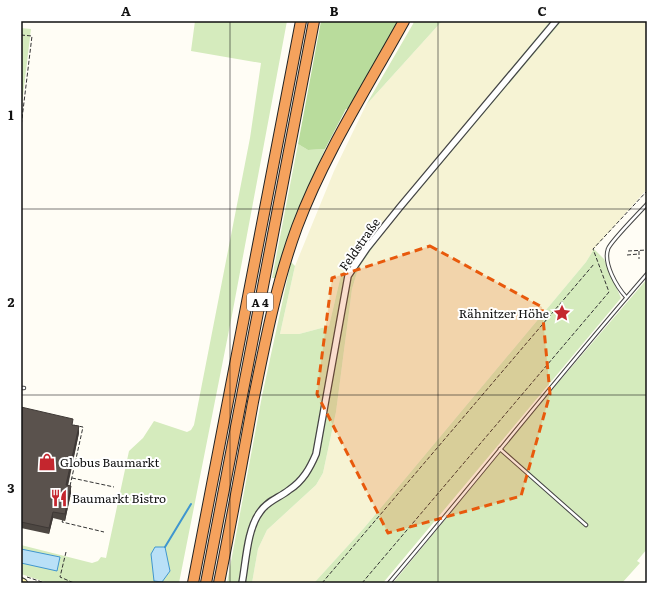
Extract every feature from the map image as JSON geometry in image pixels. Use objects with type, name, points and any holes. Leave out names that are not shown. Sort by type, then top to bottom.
[{"type":"highway","name":"A 4","points":[[193,583],[301,21]]},
{"type":"highway","name":"A 4","points":[[206,583],[314,21]]},
{"type":"highway","points":[[219,583],[274,300],[289,249],[306,204],[326,162],[404,21]]},
{"type":"street","name":"Feldstraße","points":[[242,583],[250,536],[255,520],[268,503],[299,482],[306,474],[316,454],[348,276],[367,248],[556,21]]},
{"type":"lane","points":[[626,297],[619,289],[606,261],[608,248],[647,204]]},
{"type":"lane","points":[[389,583],[452,509],[626,297],[647,274]]},
{"type":"lane","points":[[500,449],[586,525]]},
{"type":"path","points":[[21,35],[32,36],[21,128]]},
{"type":"path","points":[[362,583],[609,292],[593,249],[647,191]]},
{"type":"path","points":[[639,250],[639,259]]},
{"type":"path","points":[[628,251],[647,250]]},
{"type":"path","points":[[627,255],[639,254]]},
{"type":"path","points":[[322,583],[594,264]]},
{"type":"path","points":[[68,423],[83,427],[68,492]]},
{"type":"path","points":[[71,478],[114,487]]},
{"type":"path","points":[[62,520],[62,522],[104,532]]},
{"type":"path","points":[[66,552],[60,577],[74,583]]},
{"type":"path","points":[[24,581],[45,583]]},
{"type":"highlighted area","points":[[430,246],[542,307],[550,394],[521,496],[388,533],[317,394],[332,278]]},
{"type":"shaded area","points":[[442,21],[550,21],[341,275],[329,326],[299,334],[280,334],[295,266],[334,171],[366,105]]},
{"type":"shaded area","points":[[562,21],[647,21],[647,189],[594,249],[586,262],[364,528],[314,583],[252,583],[258,549],[267,530],[316,485],[323,473],[336,412],[352,289],[358,269],[383,233]]},
{"type":"green space","points":[[195,21],[287,21],[232,315],[179,583],[48,583],[21,574],[21,545],[92,563],[98,561],[101,557],[106,558],[129,451],[143,438],[154,421],[187,432],[191,430],[194,425],[250,138],[261,63],[191,51]]},
{"type":"green space","points":[[321,21],[398,21],[351,108],[346,109],[325,149],[308,150],[298,144]]},
{"type":"green space","points":[[414,21],[442,21],[366,105],[413,24]]},
{"type":"green space","points":[[550,21],[562,21],[383,233],[358,269],[352,289],[336,412],[323,473],[316,485],[267,530],[258,549],[252,583],[244,583],[255,524],[251,518],[240,583],[227,583],[262,396],[291,262],[295,266],[280,334],[299,334],[329,326],[341,275]]},
{"type":"green space","points":[[21,28],[31,29],[21,112]]},
{"type":"green space","points":[[298,144],[308,150],[325,149],[289,234],[275,278],[272,278]]},
{"type":"green space","points":[[594,249],[604,259],[621,298],[383,583],[314,583],[364,528],[586,262]]},
{"type":"green space","points":[[647,279],[647,549],[637,561],[640,563],[622,583],[393,583],[539,405]]},
{"type":"water","points":[[155,547],[165,547],[170,571],[162,582],[154,581],[151,554]]},
{"type":"water","points":[[21,549],[60,557],[57,571],[21,563]]},
{"type":"building","name":"Globus Baumarkt","points":[[21,407],[73,419],[72,425],[79,426],[66,485],[71,486],[65,514],[53,512],[49,528],[21,522]]},
{"type":"waterway","points":[[165,547],[191,504]]},
{"type":"place","name":"Rähnitzer Höhe","points":[[562,313]]},
{"type":"place","name":"Globus Baumarkt","points":[[47,462]]},
{"type":"place","name":"Baumarkt Bistro","points":[[59,498]]}]
